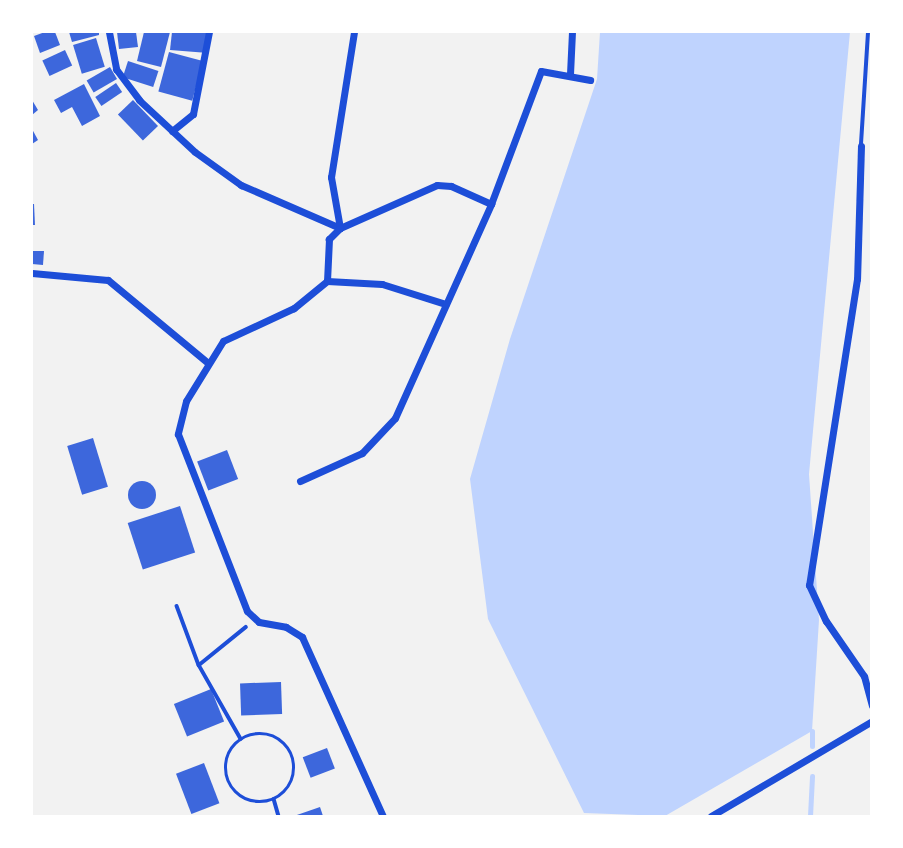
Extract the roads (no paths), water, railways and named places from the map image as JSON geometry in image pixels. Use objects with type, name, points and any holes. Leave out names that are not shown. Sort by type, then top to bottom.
[{"type":"street","points":[[109,32],[111,55],[125,82],[172,131],[241,185],[340,228]]},
{"type":"street","points":[[172,131],[193,114],[209,32]]},
{"type":"street","points":[[340,228],[331,177],[354,32]]},
{"type":"street","points":[[570,74],[572,32]]},
{"type":"street","points":[[300,481],[362,453],[388,430],[491,204],[538,75],[546,69],[590,80]]},
{"type":"street","points":[[861,146],[856,279],[810,585],[826,621],[864,676],[872,706]]},
{"type":"street","points":[[327,281],[329,239],[340,228],[437,185],[451,186],[491,204]]},
{"type":"street","points":[[32,273],[108,280],[208,363]]},
{"type":"street","points":[[383,817],[302,638],[286,626],[255,620],[242,599],[178,434],[186,401],[223,341],[295,308],[327,281],[382,284],[446,304]]},
{"type":"street","points":[[711,817],[872,721]]},
{"type":"lane","points":[[861,146],[867,32]]},
{"type":"water","points":[[600,32],[850,32],[809,474],[819,620],[812,731],[665,816],[584,813],[488,619],[470,479],[510,339],[597,79]]},
{"type":"waterway","points":[[812,731],[812,746]]},
{"type":"waterway","points":[[810,816],[812,776]]}]
